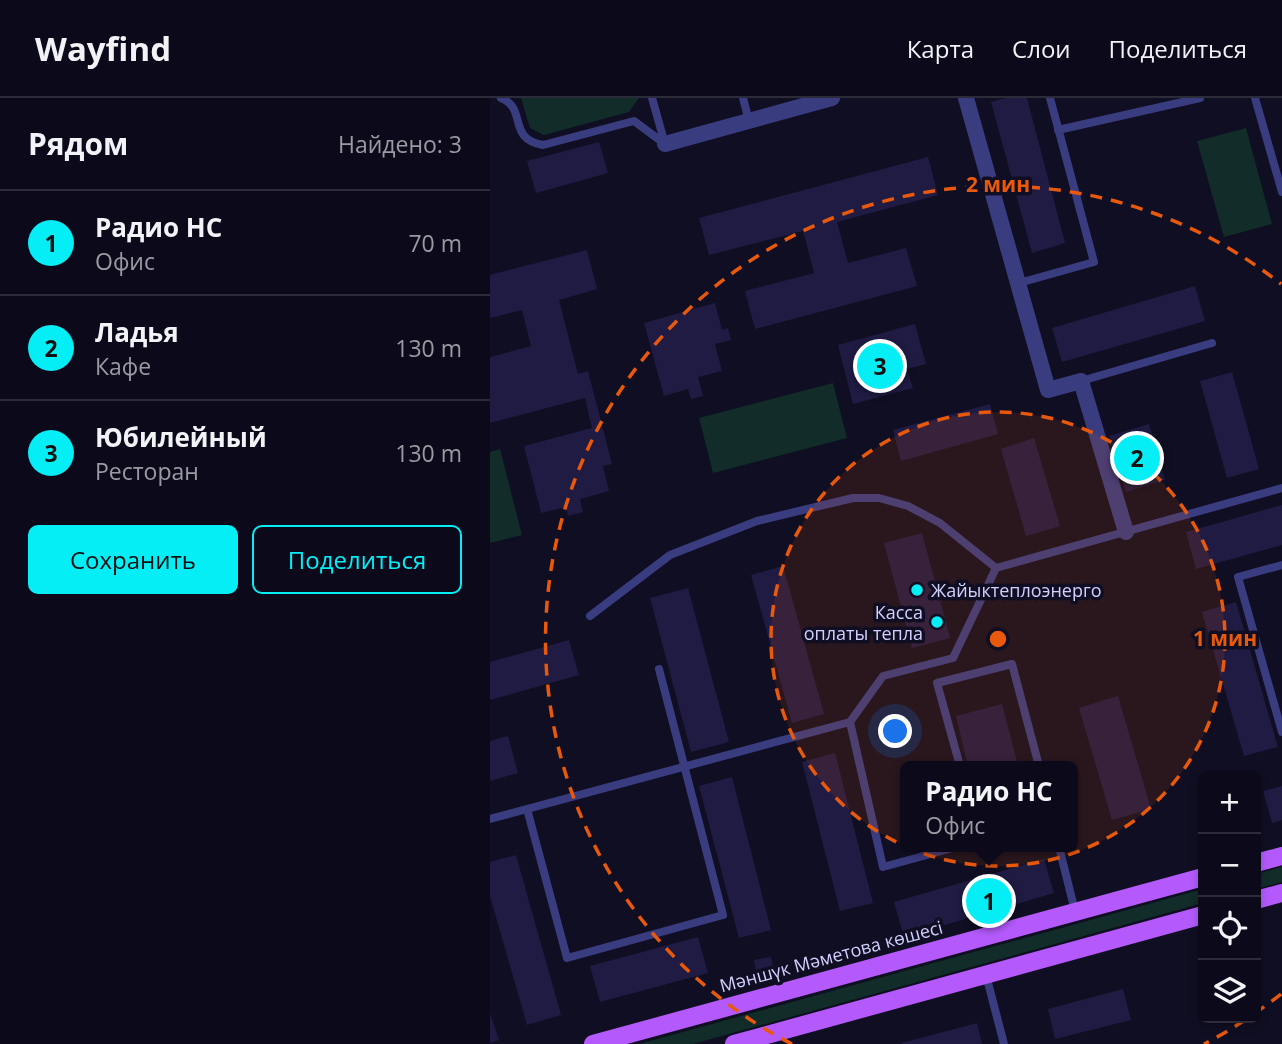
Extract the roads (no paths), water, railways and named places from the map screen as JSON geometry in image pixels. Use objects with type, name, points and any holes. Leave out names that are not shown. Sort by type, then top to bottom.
[{"type":"main road","points":[[1261,862],[1282,856]]},
{"type":"main road","name":"Мәншүк Мәметова көшесі","points":[[593,1044],[1198,878]]},
{"type":"main road","points":[[1261,899],[1282,893]]},
{"type":"main road","points":[[734,1044],[1198,916]]},
{"type":"street","points":[[665,144],[832,98]]},
{"type":"street","points":[[966,98],[1048,390],[1081,381],[1126,532]]},
{"type":"lane","points":[[501,98],[508,101],[515,112],[522,135],[530,143],[542,145],[634,121],[665,144]]},
{"type":"lane","points":[[652,98],[665,144]]},
{"type":"lane","points":[[743,98],[748,121]]},
{"type":"lane","points":[[1019,283],[1094,262],[1049,98]]},
{"type":"lane","points":[[1058,130],[1200,98]]},
{"type":"lane","points":[[1255,98],[1279,172],[1282,192]]},
{"type":"lane","points":[[1081,381],[1212,343]]},
{"type":"lane","points":[[490,819],[850,722],[883,676],[953,658],[996,568],[1282,488]]},
{"type":"lane","points":[[590,616],[670,555],[757,521],[853,498],[879,498],[908,506],[940,523],[996,568]]},
{"type":"lane","points":[[1282,565],[1238,578],[1282,732]]},
{"type":"lane","points":[[959,761],[937,683],[1012,664],[1038,761]]},
{"type":"lane","points":[[527,809],[567,958],[723,915],[659,669]]},
{"type":"lane","points":[[850,722],[883,867],[938,852]]},
{"type":"lane","points":[[1060,852],[1075,911]]},
{"type":"lane","points":[[986,975],[1004,1044]]},
{"type":"place","name":"Юбилейный","points":[[880,366]]},
{"type":"place","name":"Ладья","points":[[1137,458]]},
{"type":"place","name":"Жайыктеплоэнерго","points":[[917,590]]},
{"type":"place","name":"Касса оплаты тепла","points":[[937,622]]},
{"type":"place","name":"Радио НС","points":[[989,901]]}]
